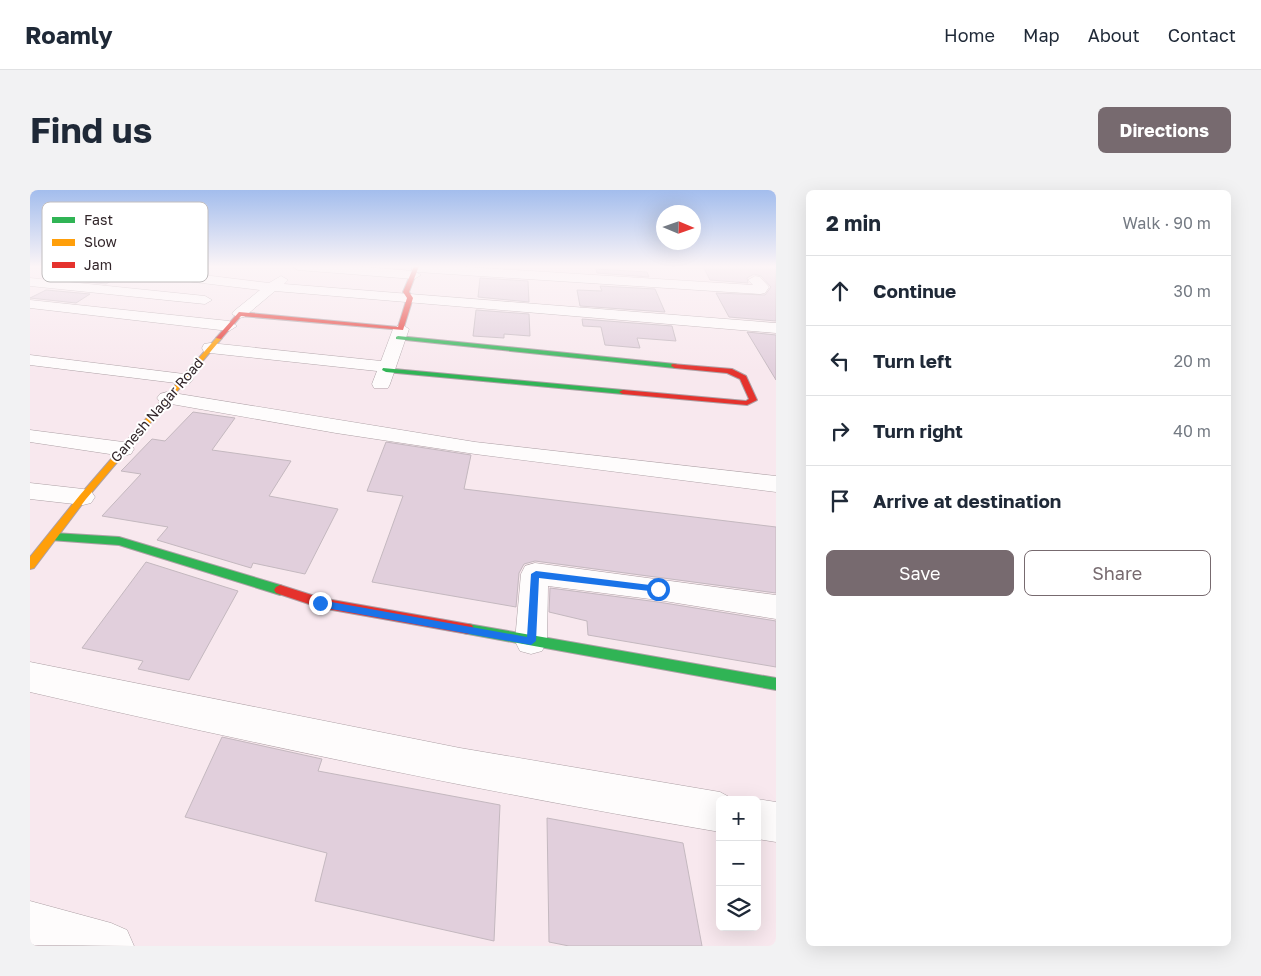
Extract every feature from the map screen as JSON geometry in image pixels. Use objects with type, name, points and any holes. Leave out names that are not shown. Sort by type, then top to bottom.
[{"type":"street","points":[[93,311],[108,301]]},
{"type":"street","name":"Ganesh Nagar Road","points":[[30,565],[123,449],[239,314],[255,301]]},
{"type":"street","points":[[385,374],[409,301]]},
{"type":"street","points":[[450,301],[776,328]]},
{"type":"street","points":[[30,304],[229,326]]},
{"type":"street","points":[[210,348],[385,374],[747,403],[753,400],[743,378],[729,371],[239,314]]},
{"type":"street","points":[[30,360],[184,379]]},
{"type":"street","points":[[167,398],[475,448],[776,484]]},
{"type":"street","points":[[30,436],[123,449]]},
{"type":"street","points":[[30,491],[83,497]]},
{"type":"street","points":[[54,537],[119,541],[320,603],[776,684]]},
{"type":"street","points":[[531,641],[536,574],[658,589],[776,607]]},
{"type":"street","points":[[30,677],[240,724],[584,790],[716,811]]},
{"type":"street","points":[[761,820],[776,822]]},
{"type":"street","points":[[30,923],[111,946]]},
{"type":"building","points":[[60,301],[79,301],[76,303]]},
{"type":"building","points":[[579,301],[660,301],[665,312],[580,306]]},
{"type":"building","points":[[720,301],[776,301],[776,321],[729,317]]},
{"type":"building","points":[[476,310],[529,314],[530,336],[504,334],[504,338],[473,336]]},
{"type":"building","points":[[582,319],[672,326],[676,341],[637,338],[640,348],[605,345],[601,327],[583,326]]},
{"type":"building","points":[[747,332],[776,335],[776,380]]},
{"type":"building","points":[[193,412],[235,418],[212,450],[291,461],[269,496],[338,509],[305,574],[253,563],[251,568],[157,540],[168,527],[102,516],[141,474],[121,471],[152,439],[165,441]]},
{"type":"building","points":[[386,442],[471,455],[464,489],[776,527],[776,593],[535,561],[524,564],[519,573],[516,607],[372,582],[403,496],[367,491]]},
{"type":"building","points":[[146,562],[238,591],[189,680],[138,669],[143,661],[82,648]]},
{"type":"building","points":[[550,588],[658,602],[776,621],[776,667],[588,635],[587,621],[549,612]]},
{"type":"building","points":[[222,737],[322,759],[318,771],[500,805],[494,941],[315,901],[327,853],[185,817]]},
{"type":"building","points":[[547,818],[683,843],[702,946],[569,946],[549,942]]},
{"type":"traffic: fast","points":[[398,338],[675,366]]},
{"type":"traffic: fast","points":[[386,370],[623,392]]},
{"type":"traffic: fast","points":[[54,537],[119,541],[280,590]]},
{"type":"traffic: fast","points":[[468,629],[776,684]]},
{"type":"traffic: slow","points":[[30,565],[83,497],[219,338]]},
{"type":"traffic: jam","points":[[219,338],[239,314],[401,329],[409,301]]},
{"type":"traffic: jam","points":[[623,392],[747,403],[753,400],[743,378],[729,371],[675,366]]},
{"type":"traffic: jam","points":[[280,590],[321,603],[468,629]]},
{"type":"route","points":[[320,603],[531,641],[536,574],[658,589]]}]
